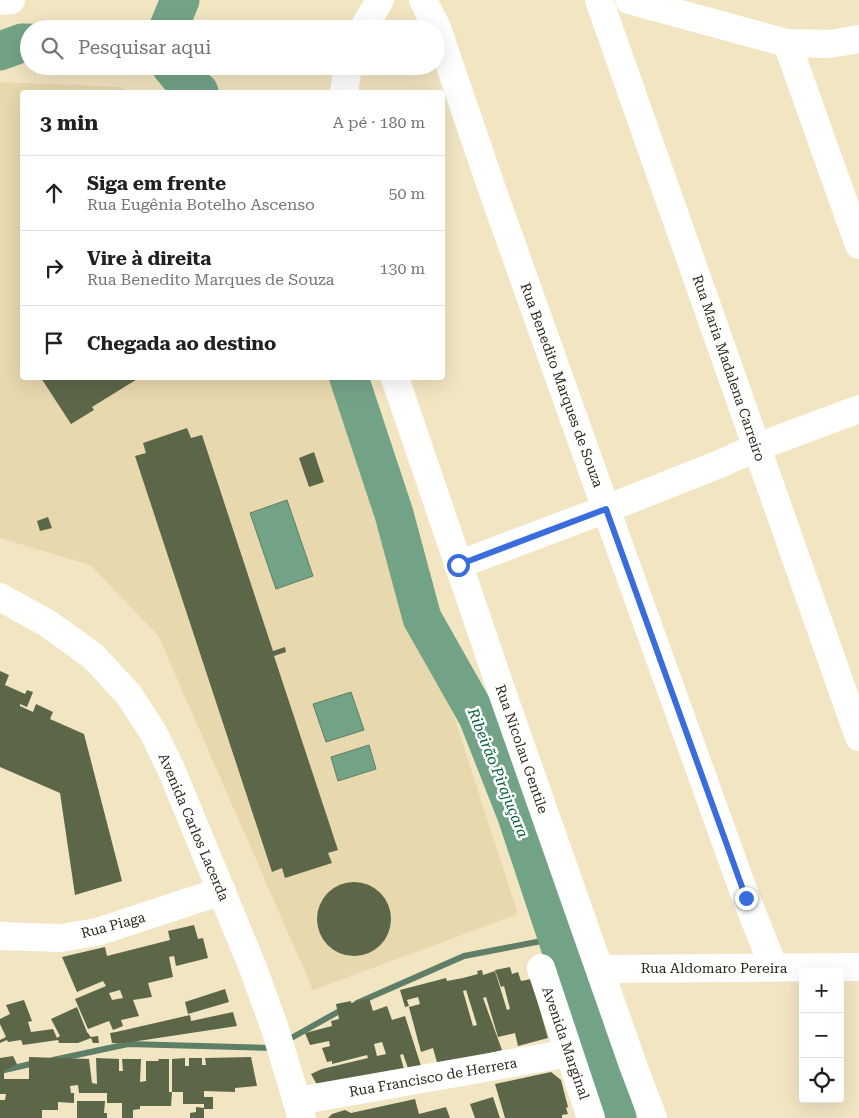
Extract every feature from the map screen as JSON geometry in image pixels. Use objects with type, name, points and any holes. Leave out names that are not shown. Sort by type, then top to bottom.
[{"type":"street","points":[[0,1],[11,0]]},
{"type":"street","points":[[368,20],[380,0]]},
{"type":"street","name":"Rua Benedito Marques de Souza","points":[[423,0],[433,20]]},
{"type":"street","name":"Rua Maria Madalena Carreiro","points":[[599,0],[859,737]]},
{"type":"street","points":[[629,0],[695,9],[786,43],[830,44],[859,39]]},
{"type":"street","points":[[786,43],[852,209],[859,245]]},
{"type":"street","name":"Rua Benedito Marques de Souza","points":[[445,51],[606,509],[750,907],[774,968]]},
{"type":"street","points":[[344,90],[347,75]]},
{"type":"street","name":"Rua Nicolau Gentile","points":[[396,380],[458,565],[652,1118]]},
{"type":"street","points":[[458,565],[606,509],[722,463],[757,447],[859,409]]},
{"type":"street","name":"Avenida Carlos Lacerda","points":[[0,597],[46,622],[94,656],[130,695],[152,732],[171,769],[222,891],[275,1028],[299,1109]]},
{"type":"street","name":"Rua Piaga","points":[[0,936],[60,938],[97,932],[222,891]]},
{"type":"street","name":"Rua Aldomaro Pereira","points":[[600,969],[859,967]]},
{"type":"street","name":"Avenida Marginal","points":[[541,968],[592,1118]]},
{"type":"street","name":"Rua Francisco de Herrera","points":[[299,1109],[569,1053]]},
{"type":"shaded area","points":[[0,82],[120,87],[125,90],[20,90],[20,380],[330,380],[345,412],[406,626],[446,692],[518,914],[313,990],[158,635],[90,565],[0,538]]},
{"type":"shaded area","points":[[287,500],[313,576],[276,589],[250,513]]},
{"type":"shaded area","points":[[351,692],[364,730],[326,742],[313,704]]},
{"type":"shaded area","points":[[369,745],[376,769],[338,781],[331,757]]},
{"type":"building","points":[[42,380],[136,380],[92,407],[94,410],[71,424]]},
{"type":"building","points":[[187,428],[191,438],[202,435],[273,651],[285,647],[286,652],[274,656],[338,850],[328,853],[332,863],[285,878],[282,868],[272,872],[135,456],[146,453],[143,443]]},
{"type":"building","points":[[314,452],[324,482],[309,487],[299,458]]},
{"type":"building","points":[[48,517],[52,528],[40,531],[37,521]]},
{"type":"building","points":[[0,671],[9,675],[5,685],[25,694],[27,690],[33,692],[27,707],[20,704],[20,706],[33,712],[36,704],[53,712],[50,719],[84,734],[122,881],[75,895],[60,793],[0,767]]},
{"type":"building","points":[[354,882],[375,888],[385,898],[391,919],[385,940],[375,950],[354,956],[333,950],[323,940],[317,919],[323,898],[333,888]]},
{"type":"building","points":[[194,925],[198,939],[203,938],[208,958],[176,966],[174,956],[169,957],[173,977],[148,983],[152,997],[133,1000],[139,1016],[121,1020],[123,1026],[113,1030],[109,1021],[88,1029],[75,999],[106,986],[103,981],[77,992],[62,957],[105,947],[107,956],[170,940],[168,931]],"holes":[[[120,990],[123,998],[112,1000],[109,993]]]},
{"type":"building","points":[[510,967],[512,974],[518,972],[521,981],[531,979],[548,1038],[518,1046],[515,1033],[498,1037],[486,997],[483,998],[502,1050],[438,1066],[433,1048],[421,1052],[409,1007],[420,1004],[418,997],[407,1000],[409,1006],[405,1007],[400,990],[446,978],[447,981],[463,978],[478,974],[477,971],[482,970],[483,975],[495,971],[507,1010],[510,1009],[504,986],[501,987],[495,970]],"holes":[[[466,990],[477,1025],[473,1026],[463,991]]]},
{"type":"building","points":[[225,989],[229,1002],[188,1014],[185,1002]]},
{"type":"building","points":[[369,998],[373,1011],[387,1006],[392,1020],[405,1016],[422,1069],[409,1071],[403,1054],[400,1055],[404,1069],[326,1092],[316,1083],[311,1074],[322,1069],[368,1058],[367,1055],[332,1064],[332,1061],[327,1062],[322,1048],[330,1046],[329,1041],[310,1045],[305,1033],[332,1026],[331,1021],[339,1019],[336,1004],[351,1001],[351,1003]],"holes":[[[382,1042],[386,1054],[377,1056],[374,1044]]]},
{"type":"building","points":[[24,1000],[32,1021],[28,1022],[31,1032],[53,1029],[57,1038],[60,1036],[51,1019],[77,1007],[87,1032],[91,1037],[98,1036],[99,1043],[93,1043],[91,1038],[78,1043],[59,1043],[58,1040],[23,1045],[21,1040],[8,1042],[7,1040],[0,1043],[0,1040],[6,1037],[0,1024],[0,1019],[10,1014],[6,1005]]},
{"type":"building","points":[[233,1012],[237,1026],[125,1043],[112,1043],[110,1033],[190,1015],[191,1021]]},
{"type":"building","points":[[13,1056],[17,1064],[4,1071],[4,1079],[29,1079],[29,1057],[89,1059],[92,1083],[97,1084],[96,1058],[119,1059],[119,1071],[123,1071],[122,1059],[141,1059],[140,1082],[146,1081],[146,1061],[169,1059],[169,1092],[172,1092],[171,1106],[140,1106],[140,1109],[133,1110],[133,1118],[122,1118],[122,1103],[107,1103],[107,1093],[79,1093],[78,1085],[70,1086],[71,1093],[74,1093],[74,1103],[58,1102],[58,1110],[42,1110],[42,1118],[0,1118],[0,1100],[5,1100],[6,1094],[0,1094],[0,1058]]},
{"type":"building","points":[[251,1057],[257,1086],[235,1088],[235,1092],[204,1091],[204,1097],[213,1097],[213,1109],[204,1109],[204,1118],[190,1118],[190,1113],[196,1112],[196,1107],[204,1108],[204,1104],[183,1104],[183,1092],[172,1092],[172,1059],[185,1058],[185,1066],[189,1066],[189,1058],[202,1058],[202,1065],[206,1065],[205,1058]]},
{"type":"building","points":[[551,1072],[561,1080],[568,1114],[562,1115],[562,1118],[505,1118],[495,1084]]},
{"type":"building","points":[[493,1097],[500,1118],[475,1118],[470,1104]]},
{"type":"building","points":[[415,1099],[419,1114],[446,1107],[450,1118],[328,1118],[332,1114],[345,1110],[351,1113]]},
{"type":"building","points":[[77,1101],[105,1101],[104,1113],[107,1113],[107,1118],[77,1118]]},
{"type":"waterway","name":"Ribeirão Pirajuçara","points":[[172,20],[180,0]]},
{"type":"waterway","points":[[0,51],[20,44]]},
{"type":"waterway","name":"Ribeirão Pirajuçara","points":[[178,75],[185,83],[196,90]]},
{"type":"waterway","name":"Ribeirão Pirajuçara","points":[[350,380],[394,514],[422,618],[478,717],[517,816],[617,1118]]},
{"type":"waterway","points":[[357,1003],[464,956],[557,938]]},
{"type":"waterway","points":[[286,1041],[343,1009]]},
{"type":"waterway","points":[[53,1060],[128,1044],[273,1048]]},
{"type":"waterway","points":[[0,1071],[35,1063]]},
{"type":"route","points":[[458,565],[606,509],[746,898]]}]
